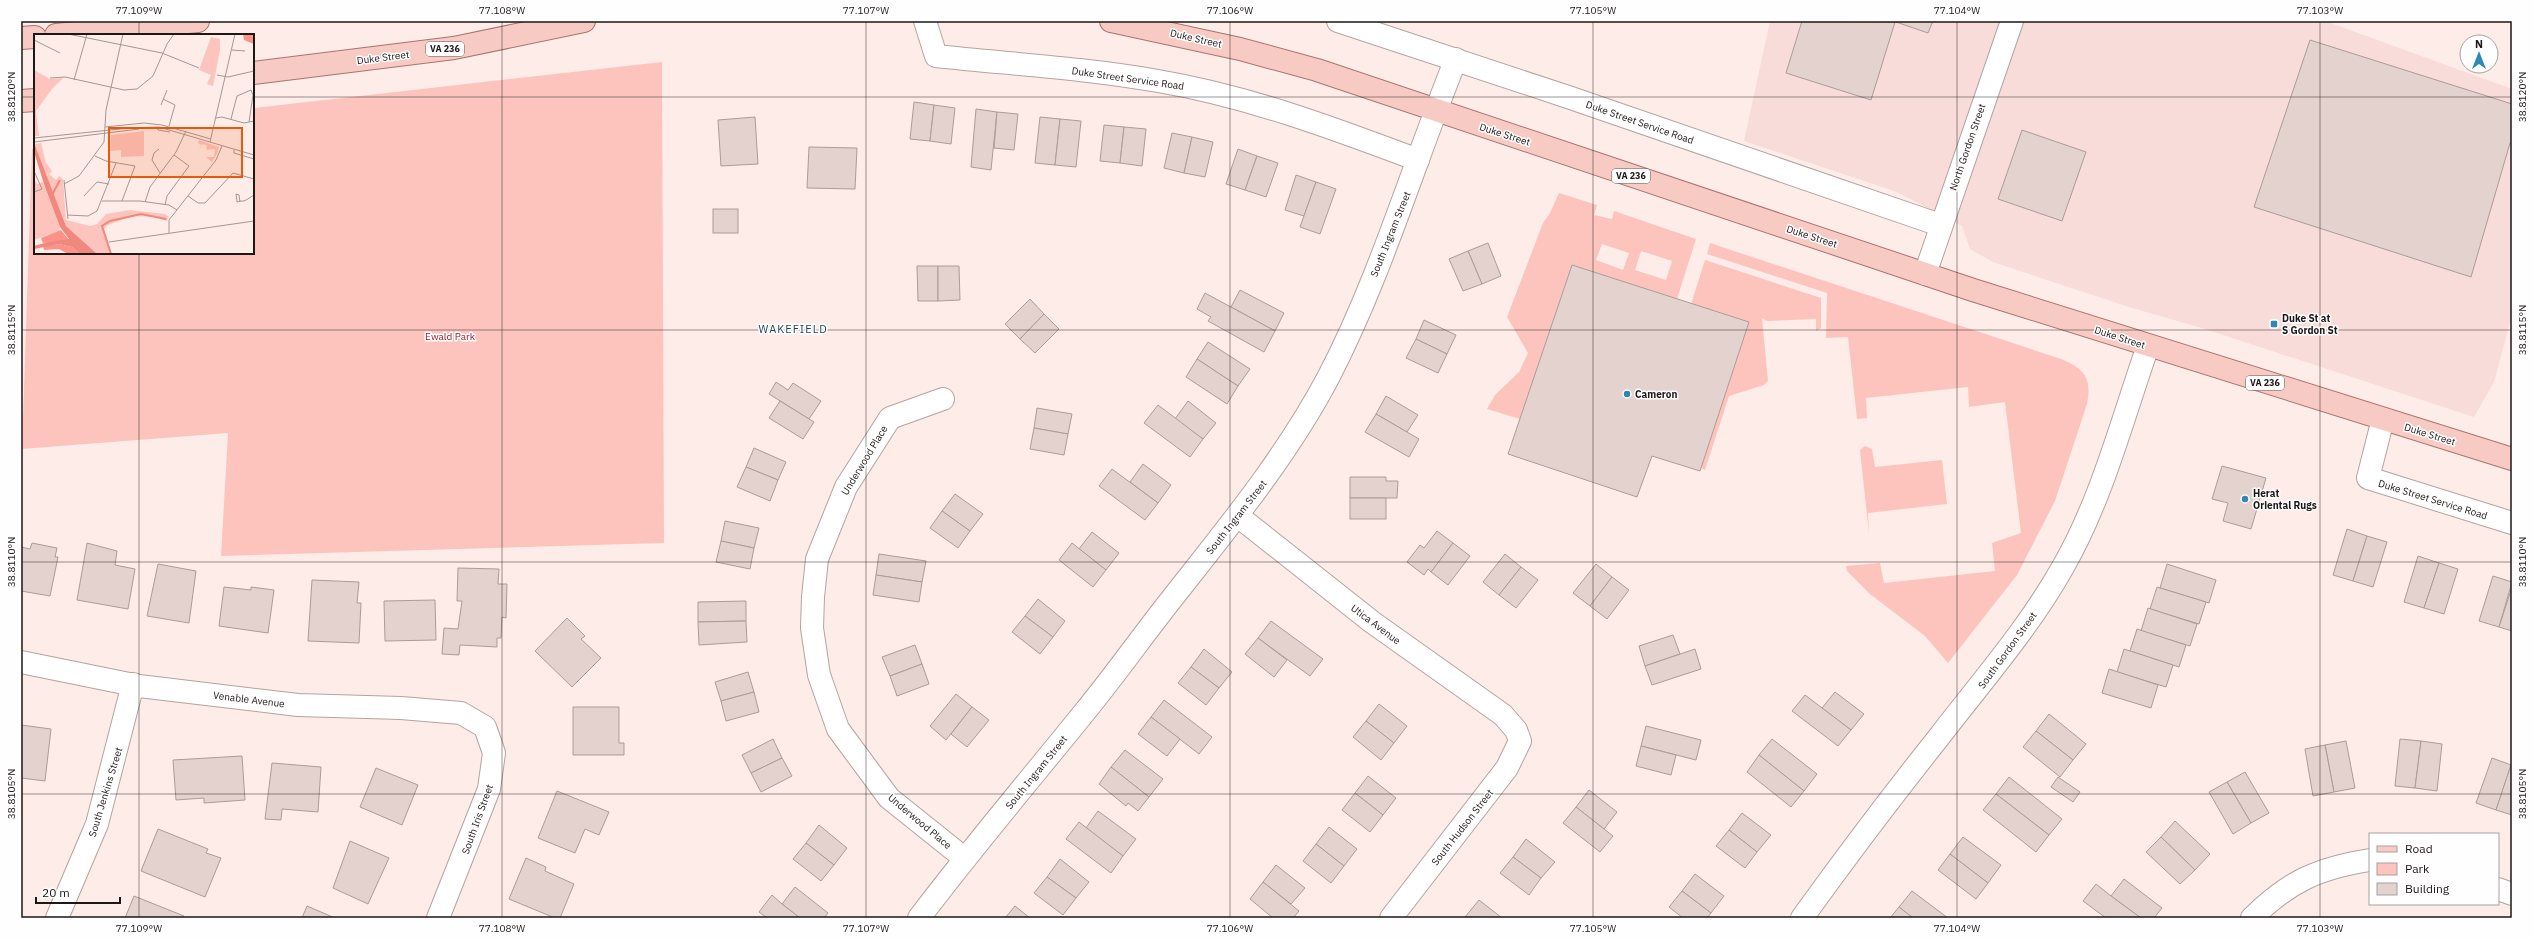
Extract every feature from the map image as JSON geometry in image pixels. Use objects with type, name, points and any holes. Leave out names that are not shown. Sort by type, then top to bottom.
[{"type":"main road","points":[[66,34],[198,21]]},
{"type":"main road","name":"Duke Street","points":[[254,73],[454,48],[584,21]]},
{"type":"main road","name":"Duke Street","points":[[1111,21],[1240,48],[1317,70],[1435,111],[1925,274],[2148,346],[2512,459]]},
{"type":"main road","points":[[21,38],[34,37]]},
{"type":"main road","points":[[21,101],[34,100]]},
{"type":"street","name":"Duke Street Service Road","points":[[925,21],[936,56],[1084,71],[1158,81],[1215,93],[1337,130],[1418,160]]},
{"type":"street","name":"Duke Street Service Road","points":[[1338,21],[1456,59],[1940,225]]},
{"type":"street","name":"North Gordon Street","points":[[1925,274],[1940,225],[2012,21]]},
{"type":"street","name":"South Ingram Street","points":[[919,918],[964,858],[1085,712],[1269,474],[1328,378],[1388,243],[1435,111],[1456,59]]},
{"type":"street","name":"South Gordon Street","points":[[1802,918],[1940,735],[1997,665],[2026,626],[2064,567],[2095,500],[2148,346]]},
{"type":"street","name":"Underwood Place","points":[[943,399],[890,418],[846,487],[817,559],[812,597],[812,628],[819,675],[838,729],[858,759],[889,798],[964,858]]},
{"type":"street","name":"Duke Street Service Road","points":[[2384,419],[2368,478],[2512,523]]},
{"type":"street","name":"Utica Avenue","points":[[1238,516],[1372,622],[1503,715],[1516,730]]},
{"type":"street","name":"Venable Avenue","points":[[21,662],[133,684],[298,705],[401,708],[461,714],[477,722]]},
{"type":"street","name":"South Jenkins Street","points":[[57,918],[97,824],[133,684]]},
{"type":"street","name":"South Iris Street","points":[[438,918],[489,789],[494,753],[485,726],[477,722]]},
{"type":"street","name":"South Hudson Street","points":[[1391,918],[1507,768],[1520,741],[1516,730]]},
{"type":"street","points":[[2252,918],[2272,900],[2313,874],[2348,863],[2369,860]]},
{"type":"street","points":[[2499,889],[2512,894]]},
{"type":"shaded area","points":[[1770,21],[2325,21],[2459,70],[2459,74],[2471,74],[2512,89],[2512,315],[2494,382],[2474,417],[2205,329],[2129,307],[1993,262],[1970,249],[1962,226],[1897,192],[1744,141]]},
{"type":"green space","name":"Ewald Park","points":[[662,62],[664,543],[221,556],[228,433],[22,449],[32,149],[34,149],[34,254],[254,254],[254,108]]},
{"type":"green space","points":[[1559,193],[1597,205],[1594,215],[1612,219],[1614,211],[1696,239],[1677,299],[1572,265],[1520,419],[1487,409],[1495,395],[1519,372],[1528,353],[1507,317],[1543,223],[1550,213]],"holes":[[[1602,244],[1629,253],[1623,270],[1596,260]],[[1641,251],[1672,261],[1666,280],[1635,270]]]},
{"type":"green space","points":[[1710,243],[2061,359],[2076,367],[2085,376],[2088,387],[2087,404],[2055,501],[2017,575],[1948,663],[1925,636],[1870,594],[1847,571],[1846,566],[1880,563],[1884,583],[1995,571],[1992,543],[2021,533],[2005,402],[1969,407],[1968,387],[1866,398],[1867,418],[1857,419],[1848,337],[1826,338],[1827,293],[1707,254]]},
{"type":"green space","points":[[1705,260],[1821,298],[1821,328],[1816,331],[1816,319],[1767,321],[1762,318],[1768,381],[1764,385],[1729,396],[1705,470],[1701,468],[1749,322],[1691,304]]},
{"type":"green space","points":[[1865,446],[1872,449],[1875,467],[1942,460],[1947,504],[1868,513],[1869,534],[1860,450]]},
{"type":"building","points":[[1802,21],[1895,22],[1871,100],[1786,73]]},
{"type":"building","points":[[1893,21],[1933,21],[1928,33]]},
{"type":"building","points":[[2310,40],[2512,104],[2512,142],[2510,143],[2471,277],[2254,207]]},
{"type":"building","points":[[914,102],[934,105],[930,141],[910,139]]},
{"type":"building","points":[[934,105],[955,108],[951,144],[930,141]]},
{"type":"building","points":[[976,109],[997,112],[991,170],[971,167]]},
{"type":"building","points":[[997,112],[1018,114],[1014,150],[994,148]]},
{"type":"building","points":[[755,117],[758,164],[721,166],[718,120]]},
{"type":"building","points":[[1040,117],[1060,119],[1055,165],[1035,163]]},
{"type":"building","points":[[1060,119],[1081,121],[1076,167],[1055,165]]},
{"type":"building","points":[[1104,125],[1124,127],[1120,163],[1100,161]]},
{"type":"building","points":[[1124,127],[1146,129],[1142,166],[1120,163]]},
{"type":"building","points":[[2022,130],[2086,152],[2062,221],[1998,199]]},
{"type":"building","points":[[1172,133],[1192,137],[1184,173],[1164,168]]},
{"type":"building","points":[[1192,137],[1213,142],[1205,177],[1184,173]]},
{"type":"building","points":[[809,147],[857,148],[855,189],[807,188]]},
{"type":"building","points":[[1238,149],[1257,156],[1245,190],[1226,184]]},
{"type":"building","points":[[1257,156],[1278,163],[1266,197],[1245,190]]},
{"type":"building","points":[[1296,175],[1316,182],[1304,216],[1285,210]]},
{"type":"building","points":[[1316,182],[1336,189],[1320,234],[1300,227]]},
{"type":"building","points":[[713,209],[738,209],[738,233],[713,233]]},
{"type":"building","points":[[1488,243],[1501,276],[1482,284],[1468,251]]},
{"type":"building","points":[[1468,251],[1482,284],[1463,291],[1449,259]]},
{"type":"building","name":"Cameron","points":[[1572,265],[1749,322],[1700,471],[1652,456],[1637,497],[1508,454]]},
{"type":"building","points":[[917,266],[938,266],[938,301],[918,301]]},
{"type":"building","points":[[938,266],[959,266],[960,300],[938,301]]},
{"type":"building","points":[[1240,290],[1284,313],[1275,331],[1231,307]]},
{"type":"building","points":[[1205,293],[1275,331],[1264,352],[1208,321],[1211,317],[1197,309]]},
{"type":"building","points":[[1030,299],[1044,314],[1020,339],[1005,324]]},
{"type":"building","points":[[1044,314],[1059,329],[1035,353],[1020,339]]},
{"type":"building","points":[[1424,320],[1456,335],[1447,354],[1416,339]]},
{"type":"building","points":[[1416,339],[1447,354],[1438,373],[1406,358]]},
{"type":"building","points":[[1208,342],[1250,369],[1238,386],[1197,359]]},
{"type":"building","points":[[1197,359],[1238,386],[1227,404],[1186,377]]},
{"type":"building","points":[[776,382],[788,390],[793,383],[821,401],[809,419],[769,394]]},
{"type":"building","points":[[1386,396],[1418,415],[1407,432],[1376,414]]},
{"type":"building","points":[[780,401],[814,422],[803,439],[769,418]]},
{"type":"building","points":[[1188,401],[1216,423],[1203,439],[1175,419]]},
{"type":"building","points":[[1158,405],[1203,439],[1190,457],[1144,423]]},
{"type":"building","points":[[1037,408],[1072,414],[1068,434],[1034,428]]},
{"type":"building","points":[[1376,414],[1419,439],[1409,457],[1365,432]]},
{"type":"building","points":[[1034,428],[1068,434],[1064,455],[1030,449]]},
{"type":"building","points":[[754,448],[786,462],[778,480],[746,467]]},
{"type":"building","points":[[1143,464],[1171,485],[1158,503],[1130,482]]},
{"type":"building","points":[[2222,466],[2266,478],[2251,529],[2223,521],[2228,503],[2212,499]]},
{"type":"building","points":[[746,467],[778,480],[770,501],[737,487]]},
{"type":"building","points":[[1112,469],[1158,503],[1145,520],[1099,486]]},
{"type":"building","points":[[1350,477],[1386,477],[1386,481],[1398,481],[1397,498],[1350,498]]},
{"type":"building","points":[[955,494],[983,514],[970,531],[942,511]]},
{"type":"building","points":[[1350,498],[1386,498],[1386,519],[1350,519]]},
{"type":"building","points":[[942,511],[970,531],[958,548],[930,528]]},
{"type":"building","points":[[725,521],[759,528],[754,548],[721,541]]},
{"type":"building","points":[[2347,529],[2367,536],[2353,581],[2333,575]]},
{"type":"building","points":[[1437,531],[1453,543],[1431,572],[1428,569],[1424,575],[1407,562],[1420,545],[1424,548]]},
{"type":"building","points":[[1092,532],[1119,553],[1106,570],[1079,549]]},
{"type":"building","points":[[2367,536],[2387,542],[2373,587],[2353,581]]},
{"type":"building","points":[[721,541],[754,548],[750,569],[716,562]]},
{"type":"building","points":[[32,543],[57,548],[55,557],[58,557],[50,596],[21,591],[21,547],[30,549]]},
{"type":"building","points":[[87,543],[117,551],[115,565],[135,569],[128,609],[77,600]]},
{"type":"building","points":[[1072,543],[1106,570],[1093,587],[1059,560]]},
{"type":"building","points":[[1453,543],[1470,556],[1448,585],[1431,572]]},
{"type":"building","points":[[879,554],[926,561],[922,582],[876,575]]},
{"type":"building","points":[[1505,554],[1521,567],[1499,595],[1483,582]]},
{"type":"building","points":[[2418,556],[2439,563],[2424,608],[2404,602]]},
{"type":"building","points":[[2439,563],[2458,569],[2444,614],[2424,608]]},
{"type":"building","points":[[158,564],[196,571],[189,623],[147,616]]},
{"type":"building","points":[[1596,564],[1612,577],[1590,606],[1573,593]]},
{"type":"building","points":[[2167,564],[2216,580],[2209,603],[2160,588]]},
{"type":"building","points":[[1521,567],[1538,580],[1516,608],[1499,595]]},
{"type":"building","points":[[458,568],[499,569],[498,584],[507,584],[506,618],[502,617],[501,638],[497,638],[497,647],[460,645],[459,655],[442,654],[444,628],[458,629],[462,601],[457,601]]},
{"type":"building","points":[[876,575],[922,582],[919,602],[873,595]]},
{"type":"building","points":[[2493,576],[2512,582],[2499,627],[2479,621]]},
{"type":"building","points":[[1612,577],[1629,590],[1607,619],[1590,606]]},
{"type":"building","points":[[312,580],[359,582],[357,603],[361,603],[359,643],[308,641]]},
{"type":"building","points":[[224,587],[251,590],[251,587],[274,590],[268,633],[219,626]]},
{"type":"building","points":[[2157,587],[2206,602],[2199,624],[2150,609]]},
{"type":"building","points":[[2512,587],[2512,631],[2499,627]]},
{"type":"building","points":[[1038,599],[1065,621],[1053,637],[1025,616]]},
{"type":"building","points":[[435,600],[436,640],[385,641],[384,601]]},
{"type":"building","points":[[746,601],[746,621],[698,622],[698,602]]},
{"type":"building","points":[[2148,608],[2197,624],[2190,646],[2141,631]]},
{"type":"building","points":[[1025,616],[1053,637],[1040,654],[1012,632]]},
{"type":"building","points":[[567,618],[585,636],[581,639],[601,658],[572,687],[535,651]]},
{"type":"building","points":[[746,621],[747,642],[699,645],[698,622]]},
{"type":"building","points":[[1271,621],[1323,659],[1310,676],[1258,638]]},
{"type":"building","points":[[2137,629],[2186,645],[2179,667],[2130,651]]},
{"type":"building","points":[[1673,635],[1680,654],[1645,666],[1639,646]]},
{"type":"building","points":[[1258,638],[1287,660],[1274,677],[1245,654]]},
{"type":"building","points":[[915,645],[922,664],[890,676],[882,657]]},
{"type":"building","points":[[1204,649],[1232,672],[1219,688],[1191,667]]},
{"type":"building","points":[[1695,649],[1701,669],[1652,685],[1645,666]]},
{"type":"building","points":[[2124,649],[2173,665],[2166,687],[2117,672]]},
{"type":"building","points":[[922,664],[929,684],[897,696],[890,676]]},
{"type":"building","points":[[1191,667],[1219,688],[1206,705],[1178,683]]},
{"type":"building","points":[[2109,669],[2158,685],[2151,708],[2102,693]]},
{"type":"building","points":[[748,672],[754,692],[721,701],[715,682]]},
{"type":"building","points":[[754,692],[759,712],[726,721],[721,701]]},
{"type":"building","points":[[1835,692],[1864,714],[1851,730],[1822,708]]},
{"type":"building","points":[[956,694],[972,707],[946,740],[930,726]]},
{"type":"building","points":[[1805,695],[1851,730],[1838,746],[1792,711]]},
{"type":"building","points":[[1164,700],[1212,737],[1199,754],[1151,717]]},
{"type":"building","points":[[1379,704],[1407,726],[1394,743],[1366,721]]},
{"type":"building","points":[[573,707],[619,707],[619,743],[624,743],[624,755],[573,755]]},
{"type":"building","points":[[972,707],[989,720],[967,747],[951,734]]},
{"type":"building","points":[[2049,714],[2086,744],[2073,760],[2036,731]]},
{"type":"building","points":[[1151,717],[1180,739],[1167,756],[1138,734]]},
{"type":"building","points":[[1366,721],[1394,743],[1381,760],[1353,737]]},
{"type":"building","points":[[21,725],[51,729],[45,781],[21,778]]},
{"type":"building","points":[[1646,726],[1701,740],[1696,760],[1641,746]]},
{"type":"building","points":[[2036,731],[2073,760],[2060,777],[2023,747]]},
{"type":"building","points":[[773,739],[782,758],[751,773],[742,755]]},
{"type":"building","points":[[1772,739],[1817,774],[1804,791],[1759,755]]},
{"type":"building","points":[[2400,739],[2421,741],[2415,788],[2395,786]]},
{"type":"building","points":[[2346,741],[2355,788],[2334,792],[2325,745]]},
{"type":"building","points":[[2421,741],[2442,744],[2437,791],[2415,788]]},
{"type":"building","points":[[2325,745],[2334,792],[2313,796],[2305,749]]},
{"type":"building","points":[[1641,746],[1676,755],[1671,775],[1636,766]]},
{"type":"building","points":[[1125,750],[1163,779],[1149,797],[1111,767]]},
{"type":"building","points":[[1759,755],[1804,791],[1791,807],[1747,772]]},
{"type":"building","points":[[242,756],[245,800],[204,803],[204,798],[176,800],[173,760]]},
{"type":"building","points":[[782,758],[792,776],[761,792],[751,773]]},
{"type":"building","points":[[2492,758],[2511,765],[2496,810],[2476,803]]},
{"type":"building","points":[[272,763],[321,767],[318,812],[282,809],[281,820],[265,819]]},
{"type":"building","points":[[2512,765],[2512,815],[2496,810]]},
{"type":"building","points":[[1111,767],[1149,797],[1138,811],[1128,803],[1126,806],[1099,784]]},
{"type":"building","points":[[376,768],[418,785],[402,825],[360,807]]},
{"type":"building","points":[[2245,772],[2269,813],[2251,823],[2227,782]]},
{"type":"building","points":[[1368,776],[1396,798],[1383,815],[1355,793]]},
{"type":"building","points":[[2009,777],[2062,819],[2049,835],[1996,794]]},
{"type":"building","points":[[2058,777],[2080,792],[2073,802],[2051,787]]},
{"type":"building","points":[[2227,782],[2251,823],[2233,834],[2209,792]]},
{"type":"building","points":[[1589,790],[1617,812],[1604,829],[1576,807]]},
{"type":"building","points":[[557,791],[609,812],[599,835],[585,829],[575,853],[538,838]]},
{"type":"building","points":[[1355,793],[1383,815],[1370,832],[1342,810]]},
{"type":"building","points":[[1996,794],[2049,835],[2036,852],[1983,810]]},
{"type":"building","points":[[1576,807],[1613,836],[1600,852],[1563,823]]},
{"type":"building","points":[[1098,811],[1136,839],[1123,856],[1086,828]]},
{"type":"building","points":[[1742,813],[1771,835],[1757,852],[1729,830]]},
{"type":"building","points":[[2175,821],[2210,854],[2195,870],[2161,837]]},
{"type":"building","points":[[1079,822],[1123,856],[1111,873],[1066,839]]},
{"type":"building","points":[[819,825],[847,848],[834,865],[806,843]]},
{"type":"building","points":[[1329,827],[1357,849],[1344,866],[1316,844]]},
{"type":"building","points":[[158,829],[208,849],[206,853],[221,858],[205,897],[141,871]]},
{"type":"building","points":[[1729,830],[1757,852],[1745,868],[1716,846]]},
{"type":"building","points":[[1963,837],[2001,865],[1988,883],[1950,854]]},
{"type":"building","points":[[2161,837],[2195,870],[2180,884],[2146,852]]},
{"type":"building","points":[[1526,839],[1555,862],[1541,878],[1513,857]]},
{"type":"building","points":[[350,841],[389,858],[368,904],[333,888]]},
{"type":"building","points":[[806,843],[834,865],[821,881],[793,859]]},
{"type":"building","points":[[1316,844],[1344,866],[1331,883],[1303,861]]},
{"type":"building","points":[[1950,854],[1988,883],[1976,899],[1938,870]]},
{"type":"building","points":[[1513,857],[1541,878],[1529,895],[1500,873]]},
{"type":"building","points":[[526,858],[546,867],[545,871],[574,884],[560,918],[555,918],[509,899]]},
{"type":"building","points":[[1060,859],[1089,882],[1076,898],[1047,877]]},
{"type":"building","points":[[1276,865],[1305,888],[1291,904],[1263,882]]},
{"type":"building","points":[[1695,874],[1724,896],[1711,913],[1682,891]]},
{"type":"building","points":[[1047,877],[1076,898],[1063,915],[1034,893]]},
{"type":"building","points":[[2124,879],[2162,908],[2154,918],[2141,918],[2111,896]]},
{"type":"building","points":[[1263,882],[1299,911],[1293,918],[1273,918],[1250,899]]},
{"type":"building","points":[[2096,884],[2141,918],[2106,918],[2083,901]]},
{"type":"building","points":[[795,887],[828,913],[824,918],[800,918],[782,904]]},
{"type":"building","points":[[1682,891],[1711,913],[1707,918],[1683,918],[1669,907]]},
{"type":"building","points":[[1912,891],[1948,918],[1913,918],[1899,907]]},
{"type":"building","points":[[772,895],[800,918],[767,918],[759,912]]},
{"type":"building","points":[[134,896],[184,916],[183,918],[125,918]]},
{"type":"building","points":[[1479,900],[1502,918],[1465,917]]},
{"type":"building","points":[[307,906],[335,918],[302,918]]},
{"type":"building","points":[[1015,906],[1030,918],[1005,918]]},
{"type":"building","points":[[1899,907],[1913,918],[1890,918]]},
{"type":"place","name":"Duke St at S Gordon St","points":[[2274,324]]},
{"type":"place","name":"Cameron","points":[[1627,394]]},
{"type":"place","name":"Herat Oriental Rugs","points":[[2245,499]]},
{"type":"district","name":"WAKEFIELD","points":[[793,329]]}]
